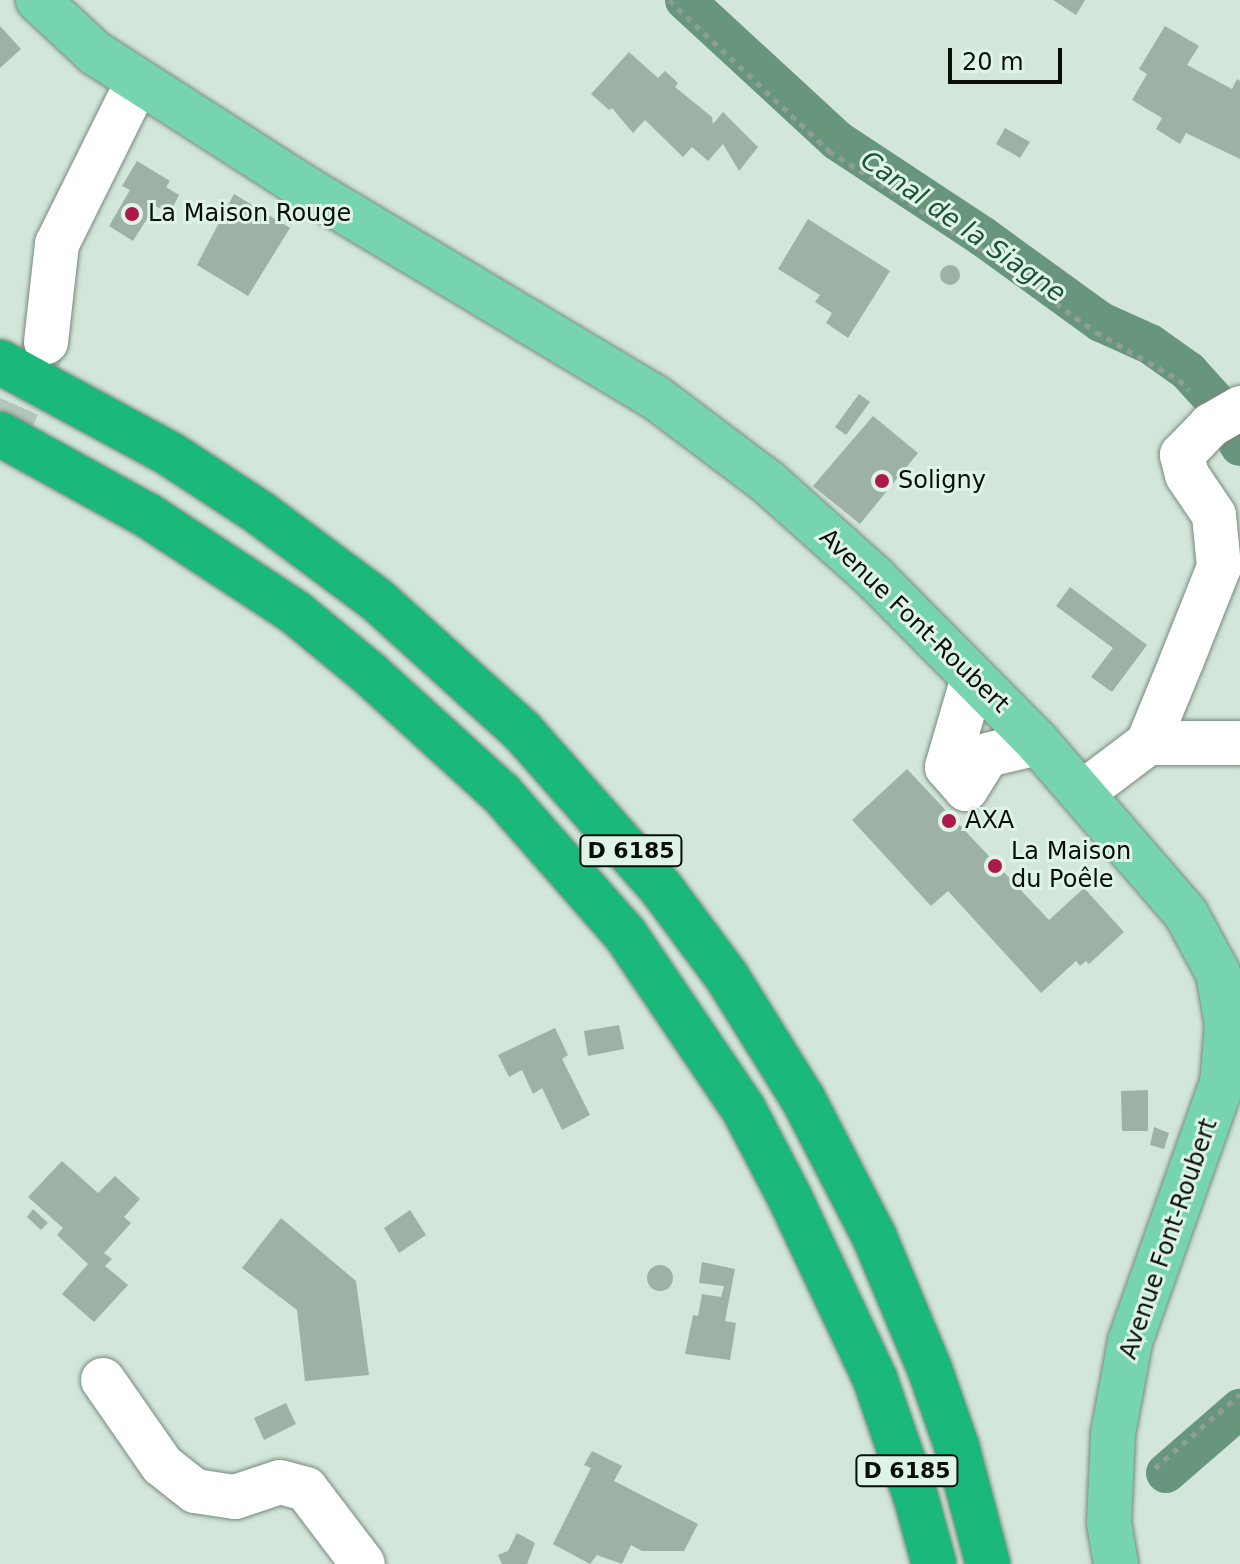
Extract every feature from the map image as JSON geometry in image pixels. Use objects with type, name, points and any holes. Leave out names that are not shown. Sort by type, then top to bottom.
[{"type":"highway","name":"D 6185","points":[[0,362],[170,454],[260,513],[376,599],[522,731],[652,877],[727,977],[803,1099],[840,1166],[930,1370],[957,1447],[988,1564]]},
{"type":"highway","name":"D 6185","points":[[0,434],[147,515],[296,613],[370,674],[501,793],[625,934],[743,1108],[789,1196],[875,1379],[916,1498],[934,1564]]},
{"type":"highway","points":[[875,1379],[907,1564]]},
{"type":"main road","name":"Avenue Font-Roubert","points":[[38,0],[95,53],[302,186],[655,397],[769,483],[874,577],[1038,743],[1186,914],[1218,973],[1234,1026],[1222,1083],[1130,1342],[1113,1434],[1109,1523],[1116,1564]]},
{"type":"street","points":[[46,342],[57,244],[138,81]]},
{"type":"street","points":[[1082,793],[1148,743],[1219,567],[1214,515],[1187,475],[1182,455],[1223,419]]},
{"type":"street","points":[[973,678],[947,767],[966,789],[987,755],[1038,743]]},
{"type":"street","points":[[1148,743],[1240,743]]},
{"type":"street","points":[[103,1380],[162,1465],[195,1491],[235,1497],[280,1482],[306,1489],[363,1564]]},
{"type":"path","points":[[669,0],[829,151],[978,247],[1096,332],[1179,380],[1205,407],[1223,419]]},
{"type":"path","points":[[1152,1474],[1158,1462],[1240,1394]]},
{"type":"building","points":[[1053,0],[1085,0],[1076,15]]},
{"type":"building","points":[[0,26],[21,49],[0,68]]},
{"type":"building","points":[[1165,26],[1199,46],[1187,65],[1232,89],[1237,79],[1240,81],[1240,159],[1186,133],[1180,144],[1156,129],[1162,118],[1132,100],[1147,74],[1139,69]]},
{"type":"building","points":[[629,52],[658,78],[665,71],[678,83],[675,87],[712,117],[713,124],[723,112],[758,147],[739,171],[723,144],[708,161],[692,147],[683,157],[645,120],[633,133],[612,108],[609,110],[591,94]]},
{"type":"building","points":[[1005,128],[1030,142],[1020,158],[996,144]]},
{"type":"building","points":[[137,161],[170,181],[166,187],[179,195],[170,213],[155,206],[133,241],[109,226],[130,190],[122,186]]},
{"type":"building","points":[[234,194],[290,228],[248,296],[197,265]]},
{"type":"building","points":[[808,219],[890,271],[848,338],[826,323],[832,313],[815,302],[820,295],[778,269]]},
{"type":"building","points":[[950,265],[957,268],[960,275],[957,282],[950,285],[943,282],[940,275],[943,268]]},
{"type":"building","points":[[859,394],[870,402],[846,435],[835,427]]},
{"type":"building","points":[[873,416],[918,453],[860,524],[813,486]]},
{"type":"building","points":[[1070,587],[1147,645],[1112,692],[1091,677],[1113,648],[1056,606]]},
{"type":"building","points":[[907,769],[1049,920],[1084,888],[1124,932],[1089,964],[1086,961],[1080,966],[1076,961],[1041,993],[948,891],[931,906],[852,820]]},
{"type":"building","points":[[619,1025],[624,1049],[588,1056],[584,1031]]},
{"type":"building","points":[[555,1028],[568,1055],[562,1059],[590,1115],[562,1130],[542,1088],[533,1094],[522,1070],[509,1077],[498,1055]]},
{"type":"building","points":[[1148,1090],[1148,1131],[1122,1131],[1121,1091]]},
{"type":"building","points":[[1154,1127],[1169,1133],[1164,1149],[1150,1145]]},
{"type":"building","points":[[62,1161],[98,1193],[115,1176],[140,1199],[124,1217],[131,1223],[104,1253],[112,1259],[105,1266],[128,1285],[94,1322],[62,1294],[88,1264],[57,1235],[63,1228],[28,1197]]},
{"type":"building","points":[[33,1209],[48,1223],[41,1230],[27,1217]]},
{"type":"building","points":[[410,1210],[426,1235],[399,1253],[384,1228]]},
{"type":"building","points":[[281,1218],[356,1281],[369,1375],[305,1381],[297,1310],[242,1268]]},
{"type":"building","points":[[702,1262],[735,1269],[725,1321],[736,1323],[730,1360],[685,1354],[693,1315],[698,1316],[702,1294],[721,1297],[724,1286],[699,1283]]},
{"type":"building","points":[[660,1265],[669,1269],[673,1278],[669,1287],[660,1291],[651,1287],[647,1278],[651,1269]]},
{"type":"building","points":[[286,1403],[296,1424],[264,1440],[254,1418]]},
{"type":"building","points":[[592,1451],[622,1466],[614,1481],[698,1524],[684,1551],[642,1551],[631,1545],[622,1564],[597,1555],[590,1564],[553,1544],[591,1468],[584,1465]]},
{"type":"building","points":[[517,1533],[535,1543],[527,1564],[502,1564],[498,1555],[508,1551]]},
{"type":"waterway","name":"Canal de la Siagne","points":[[685,0],[838,141],[982,236],[1101,322],[1150,344],[1188,371],[1216,402],[1240,446]]},
{"type":"waterway","name":"Canal de la Siagne","points":[[1166,1473],[1240,1409]]},
{"type":"tunnel","points":[[0,446],[45,344]]},
{"type":"place","name":"La Maison Rouge","points":[[132,214]]},
{"type":"place","name":"Soligny","points":[[882,481]]},
{"type":"place","name":"AXA","points":[[949,821]]},
{"type":"place","name":"La Maison du Poêle","points":[[995,866]]}]
